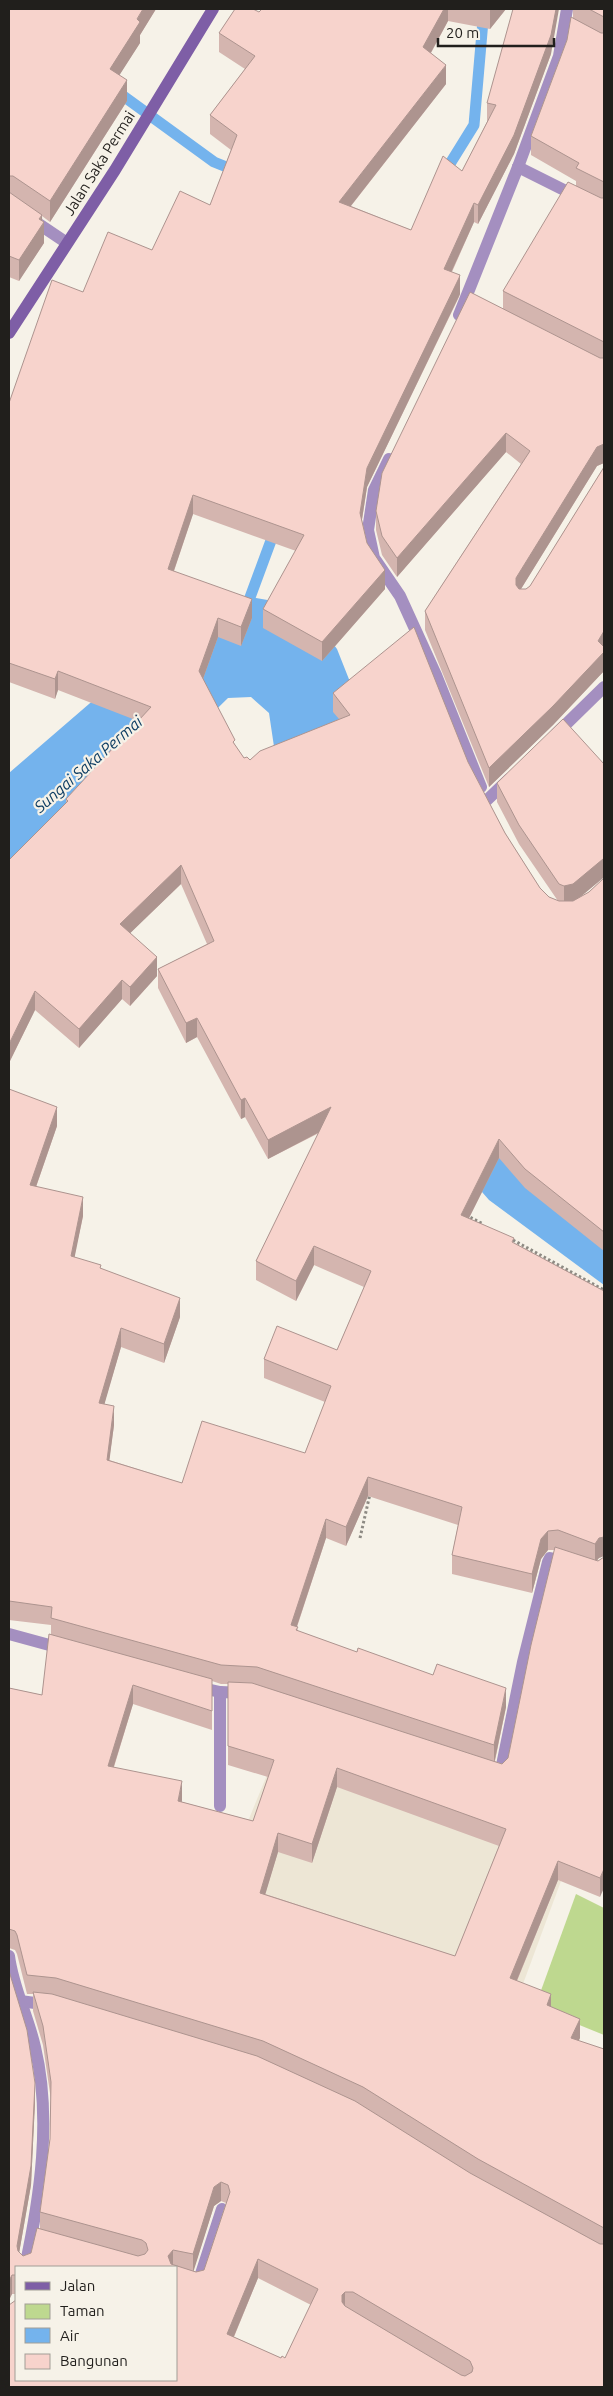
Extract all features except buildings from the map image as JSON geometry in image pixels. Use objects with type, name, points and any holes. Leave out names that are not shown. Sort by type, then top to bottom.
[{"type":"street","name":"Jalan Saka Permai","points":[[9,333],[213,9]]},
{"type":"street","points":[[453,326],[470,303],[559,56],[569,26],[567,9]]},
{"type":"street","points":[[518,166],[604,210]]},
{"type":"street","points":[[9,204],[67,243]]},
{"type":"street","points":[[395,447],[374,490],[368,530],[374,558],[400,596],[436,675],[475,777],[489,804],[515,773]]},
{"type":"street","points":[[549,740],[604,686]]},
{"type":"street","points":[[481,1769],[500,1775],[523,1662],[548,1562],[550,1558],[555,1557],[579,1566]]},
{"type":"street","points":[[9,1634],[76,1653]]},
{"type":"street","points":[[201,1687],[220,1692],[254,1694]]},
{"type":"street","points":[[220,1692],[220,1806]]},
{"type":"street","points":[[9,1956],[12,1980],[35,2048],[43,2102],[36,2238],[25,2266]]},
{"type":"street","points":[[20,2001],[63,2008]]},
{"type":"street","points":[[178,2278],[198,2283],[222,2209]]},
{"type":"path","points":[[458,1211],[484,1225]]},
{"type":"path","points":[[472,1229],[475,1220]]},
{"type":"path","points":[[510,1239],[604,1290]]},
{"type":"path","points":[[360,1538],[371,1490]]},
{"type":"shaded area","points":[[297,1702],[588,1808],[496,2057],[193,1955]]},
{"type":"green space","points":[[576,1894],[604,1908],[604,2035],[535,2007]]},
{"type":"water","name":"Sungai Saka Permai","points":[[256,598],[279,602],[323,630],[337,649],[404,818],[604,1220],[604,1285],[489,1200],[427,1129],[276,760],[269,713],[251,697],[228,698],[125,799],[9,906],[9,773],[162,641],[232,602]]},
{"type":"waterway","points":[[443,175],[474,125],[484,9]]},
{"type":"waterway","points":[[115,90],[214,162],[239,172]]},
{"type":"waterway","points":[[245,611],[276,527]]}]
